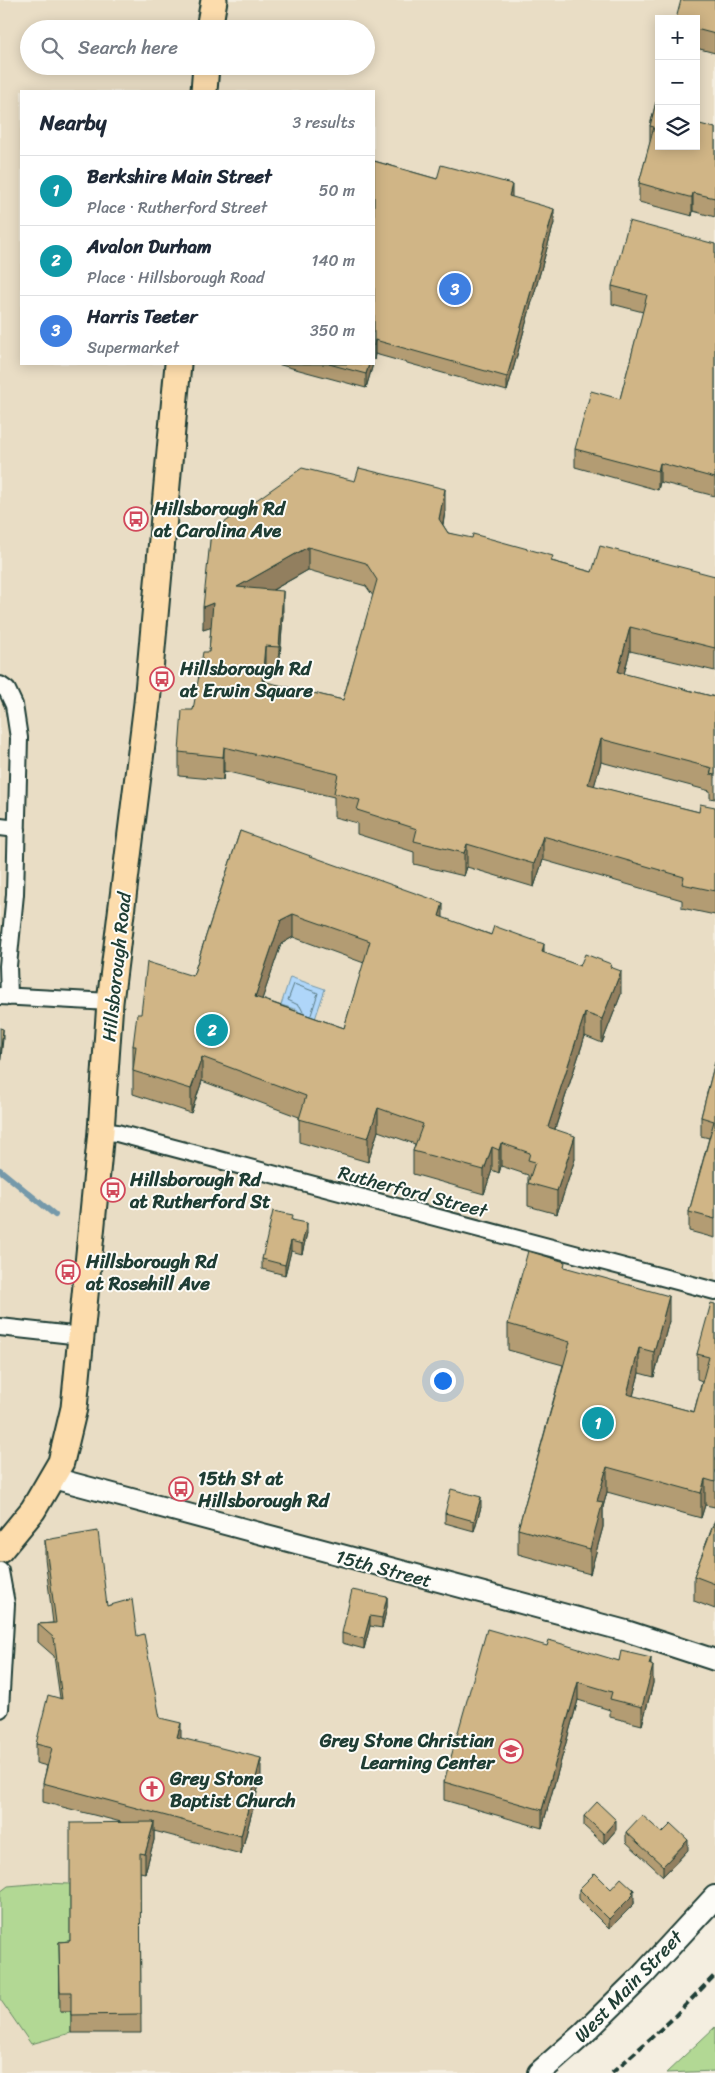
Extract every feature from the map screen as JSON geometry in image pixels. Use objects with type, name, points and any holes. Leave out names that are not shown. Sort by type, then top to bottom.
[{"type":"main road","points":[[210,20],[212,1]]},
{"type":"main road","points":[[204,90],[205,75]]},
{"type":"main road","name":"Hillsborough Road","points":[[0,1550],[33,1510],[53,1478],[67,1445],[74,1408],[101,1131],[110,1002],[147,703],[178,365]]},
{"type":"main road","name":"West Main Street","points":[[539,2073],[582,2035],[642,1976],[715,1897]]},
{"type":"street","points":[[0,685],[7,690],[14,705],[19,738],[15,894],[4,997],[110,1002]]},
{"type":"street","points":[[0,827],[17,829]]},
{"type":"street","name":"Rutherford Street","points":[[101,1131],[117,1133],[715,1291]]},
{"type":"street","points":[[0,1327],[81,1336]]},
{"type":"street","name":"15th Street","points":[[53,1478],[626,1631],[715,1660]]},
{"type":"street","points":[[0,1571],[6,1604],[0,1709]]},
{"type":"shaded area","points":[[0,0],[715,0],[715,1895],[525,2073],[0,2073]]},
{"type":"green space","points":[[43,1883],[70,1884],[70,1960],[60,2011],[71,2011],[71,2033],[31,2044],[0,1999],[0,1892],[8,1886]]},
{"type":"green space","points":[[715,2027],[715,2071],[666,2073]]},
{"type":"water","points":[[290,977],[325,989],[312,1028],[294,1021],[298,1010],[281,1005]]},
{"type":"building","points":[[681,0],[715,0],[715,34],[700,30],[700,15],[677,15]]},
{"type":"building","points":[[655,106],[655,150],[700,150],[700,124],[715,128],[715,198],[693,193],[692,197],[689,197],[639,183],[654,127],[650,126]]},
{"type":"building","points":[[375,161],[437,179],[441,165],[512,184],[509,196],[554,209],[507,377],[375,340]]},
{"type":"building","points":[[629,221],[715,244],[715,478],[660,463],[658,471],[575,449],[591,391],[620,399],[647,295],[612,286]]},
{"type":"building","points":[[333,365],[369,365],[366,374]]},
{"type":"building","points":[[302,468],[355,481],[359,468],[445,489],[439,519],[448,533],[472,538],[473,534],[553,556],[551,561],[592,572],[600,546],[715,576],[715,648],[630,627],[618,672],[715,697],[715,775],[710,774],[712,768],[601,739],[588,784],[699,812],[700,804],[715,807],[715,891],[682,884],[684,877],[543,836],[534,864],[467,844],[464,853],[414,841],[417,829],[357,810],[360,800],[334,793],[338,774],[224,747],[223,757],[179,752],[182,710],[193,710],[203,652],[209,652],[213,603],[203,607],[211,532]],"holes":[[[308,547],[366,563],[377,580],[343,700],[262,681],[265,646],[279,647],[283,591],[237,587]]]},
{"type":"building","points":[[240,831],[443,903],[439,916],[491,935],[494,926],[544,944],[542,952],[580,966],[585,954],[611,964],[610,967],[621,971],[602,1019],[585,1013],[548,1127],[575,1136],[557,1191],[528,1183],[535,1162],[528,1160],[530,1153],[501,1143],[499,1150],[492,1147],[484,1170],[413,1151],[423,1124],[378,1108],[368,1138],[299,1119],[306,1096],[202,1057],[191,1089],[133,1071],[136,1046],[133,1046],[137,1014],[141,1014],[147,962],[193,976]],"holes":[[[293,914],[370,941],[344,1028],[255,997],[281,920]]]},
{"type":"building","points":[[0,1028],[3,1029],[0,1058]]},
{"type":"building","points":[[715,1062],[715,1219],[689,1212],[714,1121],[701,1117]]},
{"type":"building","points":[[273,1211],[293,1215],[292,1220],[307,1223],[302,1244],[291,1241],[285,1265],[262,1259]]},
{"type":"building","points":[[528,1251],[565,1262],[564,1267],[669,1296],[654,1352],[639,1348],[627,1394],[694,1412],[709,1357],[697,1354],[711,1303],[715,1304],[715,1482],[705,1479],[701,1493],[607,1467],[597,1501],[603,1502],[590,1549],[518,1529],[570,1342],[508,1324]]},
{"type":"building","points":[[451,1489],[481,1497],[474,1521],[445,1513]]},
{"type":"building","points":[[715,1520],[715,1584],[694,1576]]},
{"type":"building","points":[[98,1531],[107,1606],[132,1599],[137,1636],[144,1634],[160,1718],[181,1723],[177,1737],[261,1758],[241,1836],[43,1783],[52,1748],[36,1744],[48,1695],[62,1699],[54,1638],[38,1624],[56,1623],[45,1540]]},
{"type":"building","points":[[352,1590],[387,1597],[382,1618],[370,1616],[364,1639],[342,1633]]},
{"type":"building","name":"Grey Stone Christian Learning Center","points":[[487,1629],[547,1646],[549,1640],[619,1661],[621,1651],[651,1658],[649,1664],[653,1666],[642,1707],[610,1699],[612,1692],[578,1682],[542,1810],[444,1782]]},
{"type":"building","points":[[597,1802],[616,1820],[604,1834],[584,1816]]},
{"type":"building","points":[[642,1815],[662,1833],[671,1824],[688,1840],[663,1866],[626,1832]]},
{"type":"building","points":[[154,1822],[145,1854],[140,1853],[141,2014],[71,2015],[71,1992],[60,1992],[59,1942],[70,1941],[70,1823]]},
{"type":"building","points":[[595,1873],[611,1889],[621,1878],[634,1890],[632,1892],[634,1894],[609,1919],[579,1889]]},
{"type":"waterway","points":[[0,1170],[55,1215]]},
{"type":"railway","points":[[612,2073],[670,2021],[715,1975]]},
{"type":"place","name":"Harris Teeter","points":[[455,289]]},
{"type":"place","name":"Hillsborough Rd at Carolina Ave","points":[[136,519]]},
{"type":"place","name":"Hillsborough Rd at Erwin Square","points":[[162,679]]},
{"type":"place","name":"Avalon Durham","points":[[212,1030]]},
{"type":"place","name":"Hillsborough Rd at Rutherford St","points":[[113,1190]]},
{"type":"place","name":"Hillsborough Rd at Rosehill Ave","points":[[68,1272]]},
{"type":"place","name":"Berkshire Main Street","points":[[598,1423]]},
{"type":"place","name":"15th St at Hillsborough Rd","points":[[181,1489]]},
{"type":"place","name":"Grey Stone Christian Learning Center","points":[[511,1751]]},
{"type":"place","name":"Grey Stone Baptist Church","points":[[152,1789]]}]
